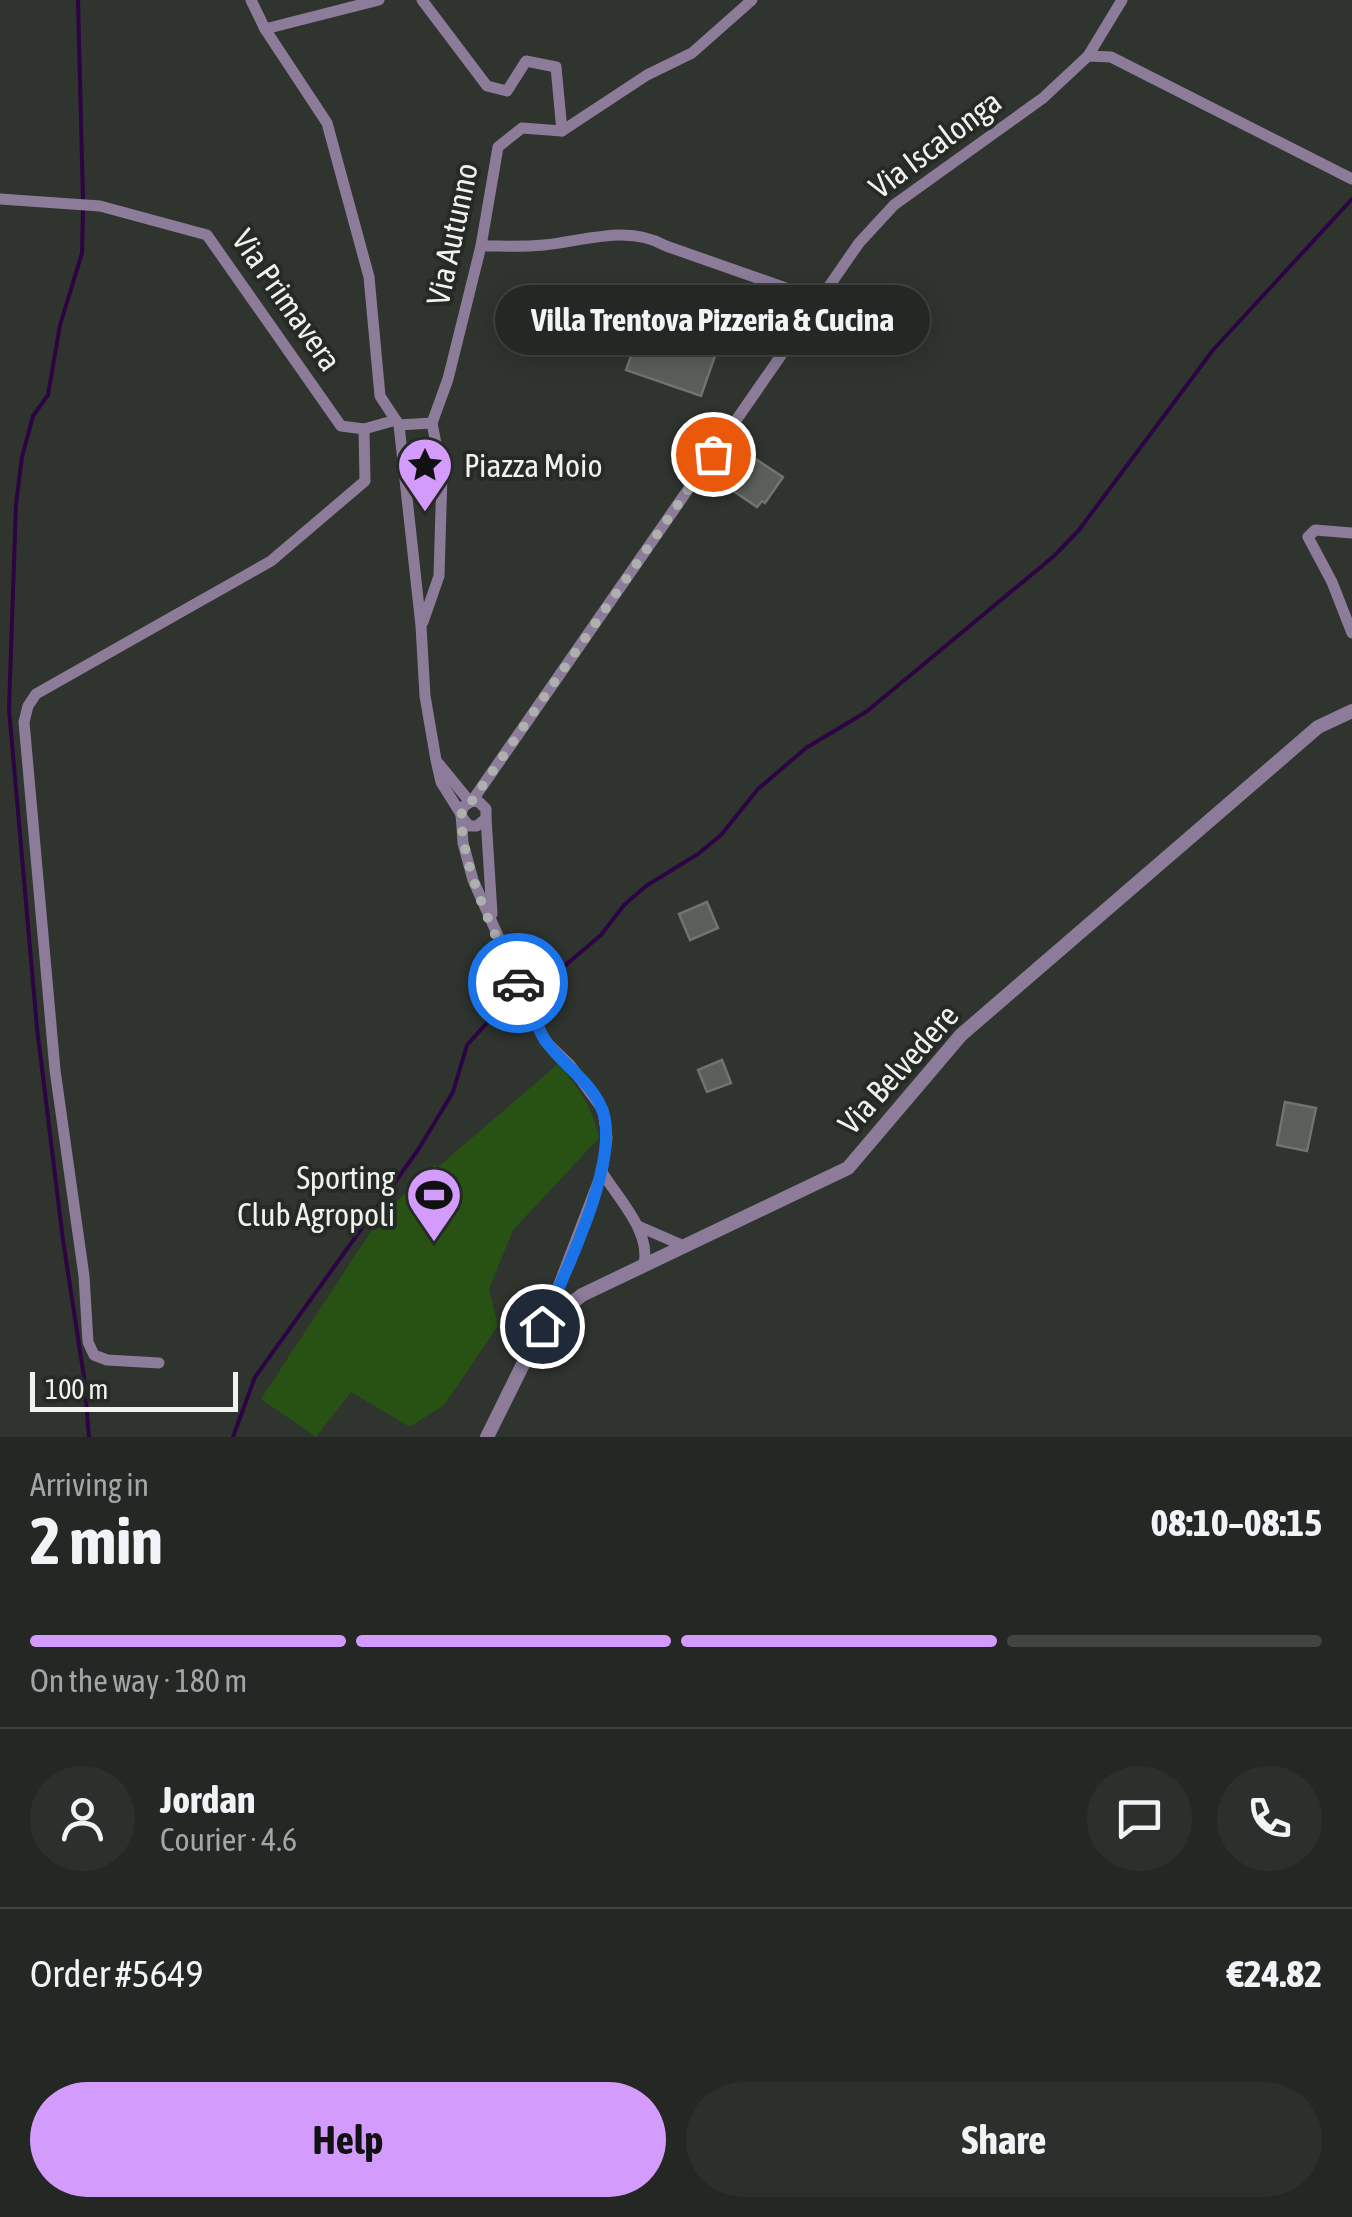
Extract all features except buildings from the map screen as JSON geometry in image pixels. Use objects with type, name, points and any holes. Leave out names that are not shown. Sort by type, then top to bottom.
[{"type":"street","points":[[251,0],[264,29],[327,122],[369,277],[380,396],[397,423],[436,760],[442,782],[465,823],[481,824],[486,813],[436,760]]},
{"type":"street","points":[[264,29],[379,0]]},
{"type":"street","points":[[422,0],[487,86],[507,90],[526,61],[556,67],[562,131]]},
{"type":"street","name":"Via Autunno","points":[[432,423],[448,379],[482,246],[498,147],[522,128],[562,131],[647,75],[692,53],[752,0]]},
{"type":"street","name":"Via Iscalonga","points":[[471,801],[859,243],[894,205],[1043,98],[1088,56],[1122,0]]},
{"type":"street","points":[[1088,56],[1111,57],[1352,179]]},
{"type":"street","name":"Via Primavera","points":[[0,199],[94,206],[208,234],[341,426],[364,429]]},
{"type":"street","points":[[482,246],[542,246],[607,235],[648,236],[666,246],[820,300]]},
{"type":"street","points":[[158,1364],[94,1356],[88,1342],[84,1276],[56,1070],[24,722],[28,706],[36,694],[271,562],[364,481],[364,429],[397,423],[432,423],[442,475],[439,576],[422,626]]},
{"type":"street","points":[[1352,534],[1315,530],[1308,536],[1352,633]]},
{"type":"street","name":"Via Belvedere","points":[[487,1437],[542,1326],[582,1295],[848,1168],[961,1034],[1318,727],[1352,711]]},
{"type":"street","name":"Via Iscalonga","points":[[490,774],[486,813],[493,924]]},
{"type":"street","points":[[471,801],[461,815],[463,843],[473,880],[545,1040],[570,1065],[603,1110],[607,1138],[602,1172],[542,1326]]},
{"type":"street","points":[[602,1172],[638,1226],[646,1252],[644,1265]]},
{"type":"street","points":[[638,1226],[684,1246]]},
{"type":"green space","name":"Sporting Club Agropoli","points":[[558,1064],[584,1098],[599,1138],[513,1230],[489,1289],[498,1326],[444,1405],[410,1427],[351,1392],[316,1437],[261,1399],[379,1219],[435,1164],[437,1168]]},
{"type":"waterway","points":[[78,0],[83,200]]},
{"type":"waterway","points":[[233,1437],[255,1377],[418,1150],[453,1092],[467,1045],[495,1014],[542,985],[601,935],[624,905],[646,886],[721,835],[758,789],[806,748],[866,712],[1054,556],[1079,530],[1213,350],[1352,199]]},
{"type":"waterway","points":[[83,209],[82,253],[60,325],[48,395],[33,416],[22,457],[16,504],[9,709],[37,1028],[89,1437]]},
{"type":"way so far","points":[[518,983],[473,880],[461,831],[462,809],[472,801],[713,454]]},
{"type":"place","name":"Villa Trentova Pizzeria & Cucina","points":[[713,454]]},
{"type":"place","name":"Piazza Moio","points":[[425,514]]},
{"type":"place","name":"Sporting Club Agropoli","points":[[434,1244]]},
{"type":"route","points":[[518,983],[545,1040],[570,1065],[603,1110],[607,1138],[602,1172],[542,1326]]}]
